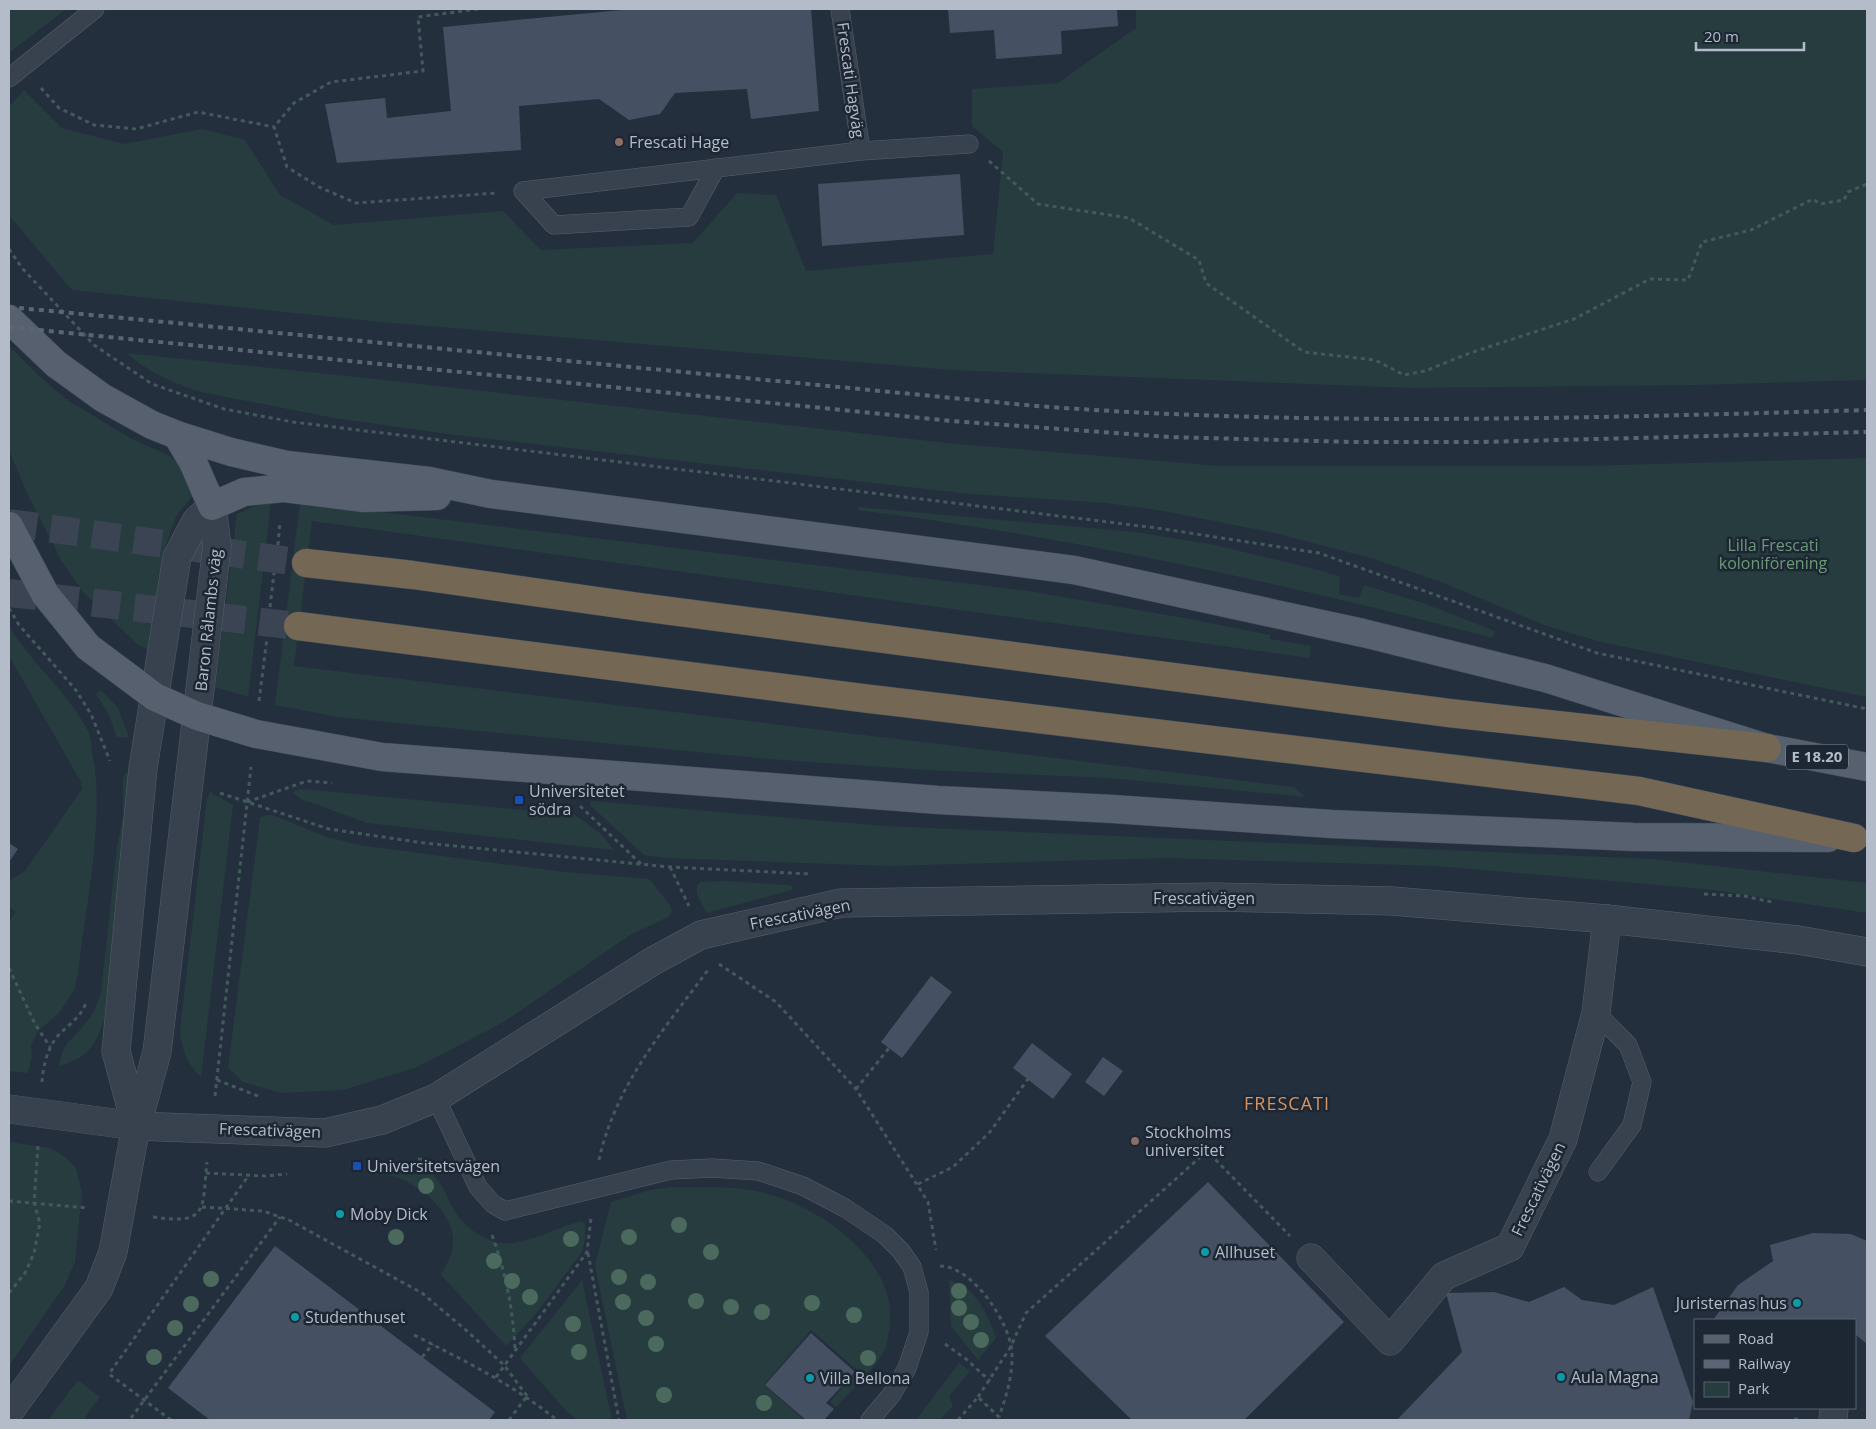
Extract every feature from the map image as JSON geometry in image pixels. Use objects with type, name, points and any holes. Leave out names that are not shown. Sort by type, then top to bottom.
[{"type":"highway","points":[[306,563],[413,575],[640,607],[1449,713],[1767,748]]},
{"type":"highway","points":[[298,626],[862,698],[1639,791],[1861,840]]},
{"type":"main road","points":[[9,320],[56,364],[103,398],[152,425],[231,452],[287,465],[429,481],[491,494],[1074,570],[1363,633],[1545,678],[1767,748]]},
{"type":"main road","points":[[177,435],[197,470],[212,506],[244,492],[284,488],[364,498],[491,494]]},
{"type":"main road","points":[[9,526],[45,594],[88,647],[155,697],[198,716],[256,734],[382,758],[938,800],[1113,809],[1331,824],[1624,837],[1861,840]]},
{"type":"main road","name":"E 18.20","points":[[1767,748],[1867,767]]},
{"type":"street","name":"Baron Rålambs väg","points":[[136,1126],[116,1051],[142,768],[177,557],[196,521],[212,506]]},
{"type":"street","name":"Baron Rålambs väg","points":[[136,1126],[157,1052],[217,546],[212,506]]},
{"type":"street","name":"Frescativägen","points":[[136,1126],[325,1133],[382,1120],[436,1098],[653,961],[701,935],[841,903],[996,899],[1214,897],[1392,901],[1607,919],[1798,940],[1867,952]]},
{"type":"street","name":"Frescativägen","points":[[1311,1258],[1390,1341],[1444,1276],[1510,1247],[1563,1139],[1596,1013],[1607,919]]},
{"type":"street","points":[[9,1109],[136,1126],[112,1252],[98,1288],[9,1412]]},
{"type":"lane","points":[[9,78],[95,9]]},
{"type":"lane","name":"Frescati Hagväg","points":[[840,9],[861,151]]},
{"type":"lane","points":[[523,191],[861,151],[969,144]]},
{"type":"lane","points":[[523,191],[554,225],[689,217],[716,168]]},
{"type":"lane","points":[[1596,1013],[1628,1045],[1642,1082],[1632,1125],[1598,1172]]},
{"type":"lane","points":[[436,1098],[478,1187],[492,1204],[510,1211],[671,1170],[712,1168],[758,1171],[803,1186],[845,1208],[885,1235],[901,1251],[912,1267],[919,1292],[919,1332],[902,1377],[892,1394],[870,1420]]},
{"type":"path","points":[[274,127],[294,102],[331,82],[423,72],[418,17],[478,9]]},
{"type":"path","points":[[59,108],[94,125],[136,130],[198,112],[274,127]]},
{"type":"path","points":[[274,127],[287,167],[319,187],[356,203],[523,191]]},
{"type":"path","points":[[969,144],[1038,204],[1129,218],[1199,260],[1206,283],[1304,352],[1375,360],[1404,375],[1425,371],[1470,353],[1574,319],[1650,280],[1688,280],[1702,242],[1751,230],[1813,199],[1820,204],[1844,200],[1848,192],[1867,184]]},
{"type":"path","points":[[9,249],[22,268],[94,345],[152,384],[224,409],[293,422]]},
{"type":"path","points":[[9,608],[19,625],[75,689],[91,714],[110,759],[110,768]]},
{"type":"path","points":[[266,1096],[235,1089],[217,1080],[247,802],[307,781],[335,784]]},
{"type":"path","points":[[580,806],[641,865]]},
{"type":"path","points":[[670,868],[715,961],[776,1002],[856,1089],[928,1202],[931,1230]]},
{"type":"path","points":[[619,1420],[588,1252],[593,1189],[602,1145],[616,1105],[641,1060],[715,961]]},
{"type":"path","points":[[9,968],[35,1024],[50,1047]]},
{"type":"path","points":[[9,1293],[25,1274],[34,1253],[40,1223],[34,1203],[43,1072],[50,1047],[58,1036],[75,1021],[84,1008],[88,996]]},
{"type":"path","points":[[856,1089],[889,1048]]},
{"type":"path","points":[[918,1184],[953,1167],[984,1138],[1028,1079]]},
{"type":"path","points":[[958,1420],[990,1381],[1026,1313],[1207,1151],[1311,1258]]},
{"type":"path","points":[[176,1220],[192,1218],[202,1207],[206,1173],[287,1174]]},
{"type":"path","points":[[171,1420],[109,1374],[249,1175]]},
{"type":"path","points":[[9,1201],[34,1203]]},
{"type":"path","points":[[202,1207],[263,1211],[280,1217],[422,1294],[468,1331],[504,1365],[527,1396]]},
{"type":"path","points":[[131,1418],[280,1217]]},
{"type":"path","points":[[492,1234],[506,1274],[514,1322],[514,1351]]},
{"type":"path","points":[[496,1377],[588,1252]]},
{"type":"path","points":[[912,1267],[948,1266],[967,1276],[990,1303],[1000,1319],[1012,1352],[1011,1374],[1001,1419]]},
{"type":"path","points":[[414,1335],[496,1377],[527,1396],[558,1420]]},
{"type":"path","points":[[940,1341],[966,1359],[990,1381]]},
{"type":"path","points":[[422,1357],[433,1344]]},
{"type":"path","points":[[509,1420],[527,1396]]},
{"type":"path","points":[[978,1397],[1001,1419]]},
{"type":"green space","points":[[9,9],[66,9],[9,53]]},
{"type":"green space","points":[[1136,9],[1867,9],[1867,380],[1697,385],[1410,388],[951,370],[381,322],[72,290],[9,215],[9,107],[24,90],[62,128],[124,144],[202,129],[245,140],[280,195],[334,225],[503,211],[541,250],[693,243],[737,193],[776,195],[806,271],[993,254],[1003,152],[972,126],[972,89],[1058,83],[1136,28]]},
{"type":"green space","points":[[9,346],[39,376],[66,399],[130,438],[170,456],[181,467],[195,492],[176,517],[163,552],[149,650],[136,643],[83,592],[61,560],[27,493],[9,450]]},
{"type":"green space","name":"Lilla Frescati koloniförening","points":[[126,353],[947,443],[1220,466],[1585,466],[1867,458],[1867,697],[1601,642],[1547,626],[1438,581],[1374,559],[1275,533],[1158,510],[1106,503],[970,494],[455,435],[334,418],[201,392],[161,376],[143,366]]},
{"type":"green space","points":[[300,502],[1029,591],[1190,619],[1270,635],[1270,639],[1311,646],[1310,658],[312,521],[294,666],[1294,787],[1305,797],[1109,778],[926,770],[769,759],[338,717],[275,705]]},
{"type":"green space","points":[[271,503],[248,697],[215,687],[237,514],[259,504]]},
{"type":"green space","points":[[858,507],[1135,532],[1215,545],[1323,571],[1340,577],[1339,594],[1359,598],[1364,585],[1426,604],[1495,631],[1493,638],[1257,580],[1017,534],[857,510]]},
{"type":"green space","points":[[9,626],[79,715],[91,740],[96,777],[96,833],[75,988],[59,1013],[38,1031],[31,1045],[32,1055],[28,1073],[9,1071],[9,922],[16,912],[9,907],[9,881],[25,871],[82,789],[81,782],[9,656]]},
{"type":"green space","points":[[101,690],[118,708],[129,737],[117,738],[109,715],[96,694]]},
{"type":"green space","points":[[132,771],[108,1007],[98,1037],[93,1045],[80,1057],[59,1066],[65,1047],[90,1017],[101,993],[117,846],[123,816],[123,777],[127,772]]},
{"type":"green space","points":[[302,789],[575,815],[601,834],[614,850],[367,823],[301,799],[292,792]]},
{"type":"green space","points":[[210,792],[233,805],[201,1077],[192,1067],[186,1056],[180,1030],[207,799]]},
{"type":"green space","points":[[591,801],[885,826],[1653,859],[1867,883],[1867,913],[1705,889],[1436,866],[1166,858],[889,866],[665,858],[644,855],[591,806]]},
{"type":"green space","points":[[266,815],[273,815],[327,837],[359,845],[564,872],[649,879],[670,905],[672,912],[668,917],[630,935],[504,1022],[415,1068],[343,1090],[281,1093],[243,1082],[228,1068],[260,818]]},
{"type":"green space","points":[[727,881],[788,885],[792,886],[792,890],[707,913],[697,893],[700,882]]},
{"type":"green space","points":[[9,1142],[51,1148],[66,1158],[76,1168],[82,1193],[75,1262],[65,1285],[9,1366]]},
{"type":"green space","points":[[421,1168],[438,1180],[457,1215],[463,1222],[470,1229],[494,1242],[512,1243],[582,1221],[585,1224],[585,1240],[581,1253],[536,1314],[506,1346],[441,1274],[453,1247],[453,1237],[451,1227],[439,1207],[422,1191],[402,1179],[389,1175],[365,1174]]},
{"type":"green space","points":[[672,1187],[735,1188],[769,1194],[795,1204],[821,1218],[845,1235],[866,1256],[881,1279],[889,1304],[889,1331],[885,1349],[875,1365],[836,1407],[830,1402],[857,1370],[811,1330],[764,1385],[804,1420],[627,1420],[595,1266],[611,1202],[650,1190]]},
{"type":"green space","points":[[582,1280],[612,1420],[578,1420],[567,1412],[520,1358]]},
{"type":"green space","points":[[949,1280],[966,1288],[973,1295],[979,1302],[993,1329],[996,1338],[978,1360],[951,1326]]},
{"type":"green space","points":[[959,1363],[970,1371],[949,1396],[953,1406],[940,1420],[916,1420]]},
{"type":"green space","points":[[78,1380],[100,1397],[83,1420],[48,1420]]},
{"type":"building","points":[[633,9],[811,9],[819,111],[751,119],[747,89],[675,93],[660,114],[629,120],[599,99],[519,106],[521,150],[337,163],[325,104],[385,98],[387,118],[451,111],[443,27]]},
{"type":"building","points":[[948,9],[1117,9],[1118,26],[1061,31],[1062,54],[996,59],[994,30],[950,33]]},
{"type":"building","points":[[960,174],[964,235],[822,246],[818,184]]},
{"type":"building","points":[[9,843],[18,849],[9,862]]},
{"type":"building","points":[[931,976],[952,992],[902,1058],[881,1042]]},
{"type":"building","points":[[1032,1043],[1072,1074],[1053,1099],[1013,1068]]},
{"type":"building","points":[[1103,1057],[1123,1071],[1104,1096],[1085,1082]]},
{"type":"building","name":"Allhuset","points":[[1208,1182],[1344,1322],[1244,1420],[1132,1420],[1045,1336]]},
{"type":"building","name":"Juristernas hus","points":[[1813,1233],[1851,1234],[1867,1241],[1867,1344],[1856,1335],[1856,1319],[1714,1319],[1738,1285],[1773,1261],[1770,1245]]},
{"type":"building","name":"Studenthuset","points":[[275,1246],[495,1412],[489,1420],[210,1420],[168,1388]]},
{"type":"building","name":"Aula Magna","points":[[1564,1287],[1582,1300],[1614,1305],[1653,1287],[1693,1402],[1689,1420],[1397,1420],[1462,1352],[1446,1293],[1494,1292],[1529,1302]]},
{"type":"building","name":"Villa Bellona","points":[[811,1333],[855,1372],[826,1403],[834,1409],[824,1420],[806,1420],[765,1385]]},
{"type":"tunnel","points":[[9,523],[306,563]]},
{"type":"tunnel","points":[[9,593],[298,626]]},
{"type":"railway","points":[[9,307],[1036,406],[1140,413],[1244,417],[1452,419],[1867,410]]},
{"type":"railway","points":[[9,327],[952,421],[1169,437],[1353,442],[1481,442],[1867,432]]},
{"type":"place","name":"Frescati Hage","points":[[619,142]]},
{"type":"place","name":"Universitetet södra","points":[[519,800]]},
{"type":"place","name":"Stockholms universitet","points":[[1135,1141]]},
{"type":"place","name":"Universitetsvägen","points":[[357,1166]]},
{"type":"place","name":"Moby Dick","points":[[340,1214]]},
{"type":"place","name":"Allhuset","points":[[1205,1252]]},
{"type":"place","name":"Juristernas hus","points":[[1797,1303]]},
{"type":"place","name":"Studenthuset","points":[[295,1317]]},
{"type":"place","name":"Aula Magna","points":[[1561,1377]]},
{"type":"place","name":"Villa Bellona","points":[[810,1378]]},
{"type":"district","name":"FRESCATI","points":[[1287,1104]]}]
